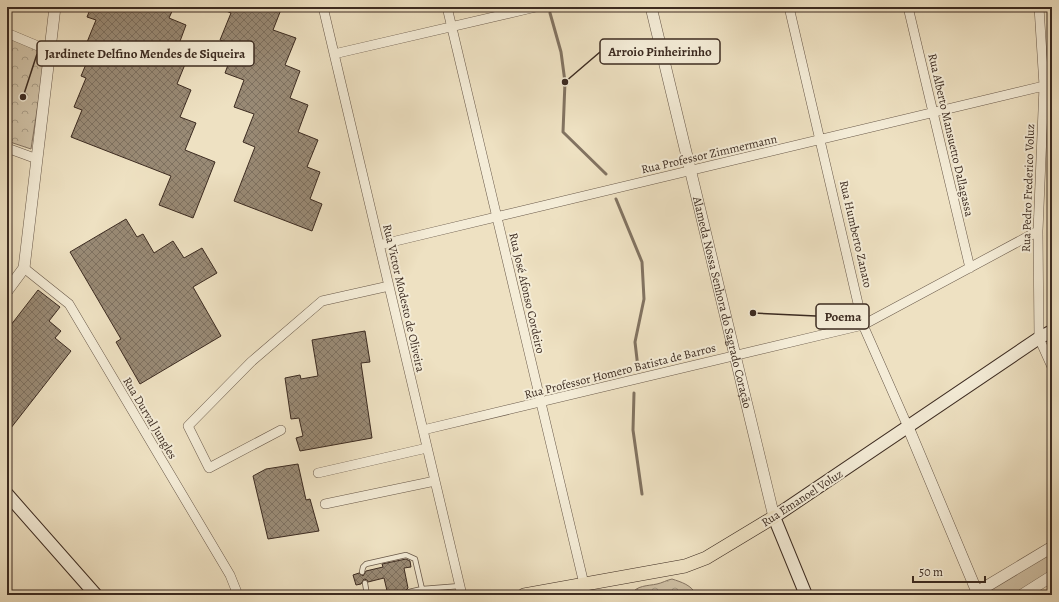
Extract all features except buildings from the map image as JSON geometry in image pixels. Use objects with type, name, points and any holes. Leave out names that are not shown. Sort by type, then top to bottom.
[{"type":"main road","name":"Rua Emanoel Voluz","points":[[524,595],[544,593],[584,584],[685,566],[706,558],[774,517],[1039,338],[1052,331]]},
{"type":"main road","points":[[7,494],[96,595]]},
{"type":"main road","name":"Alameda Nossa Senhora do Sagrado Coração","points":[[774,517],[806,595]]},
{"type":"street","points":[[7,290],[24,268],[56,7]]},
{"type":"street","name":"Rua Victor Modesto de Oliveira","points":[[322,7],[462,595]]},
{"type":"street","name":"Rua José Afonso Cordeiro","points":[[447,7],[584,584]]},
{"type":"street","points":[[334,54],[536,7]]},
{"type":"street","name":"Alameda Nossa Senhora do Sagrado Coração","points":[[651,7],[774,517]]},
{"type":"street","name":"Rua Humberto Zanato","points":[[789,7],[863,324],[908,427],[975,594]]},
{"type":"street","name":"Rua Alberto Mansuetto Dallagassa","points":[[908,7],[970,268]]},
{"type":"street","name":"Rua Pedro Frederico Voluz","points":[[1040,7],[1048,85],[1038,231],[1039,338],[1052,367]]},
{"type":"street","points":[[7,33],[50,51]]},
{"type":"street","name":"Rua Professor Zimmermann","points":[[379,245],[1048,85]]},
{"type":"street","points":[[7,148],[37,159]]},
{"type":"street","name":"Rua Professor Homero Batista de Barros","points":[[423,430],[863,324],[1038,231]]},
{"type":"street","name":"Rua Durval Jungles","points":[[24,268],[68,304],[230,576],[238,595]]},
{"type":"street","points":[[281,430],[209,468],[188,426],[251,362],[322,301],[389,286]]},
{"type":"street","points":[[318,473],[427,448]]},
{"type":"street","points":[[325,504],[435,481]]},
{"type":"street","points":[[975,594],[1052,547]]},
{"type":"street","points":[[1022,595],[1052,576]]},
{"type":"lane","points":[[362,572],[363,567],[366,564],[406,555],[411,556],[415,559],[423,595]]},
{"type":"lane","points":[[365,583],[368,595]]},
{"type":"lane","points":[[409,592],[422,589],[460,586]]},
{"type":"green space","points":[[7,37],[46,52],[31,149],[7,141]]},
{"type":"green space","points":[[1052,552],[1052,572],[1014,595],[981,595]]},
{"type":"green space","points":[[672,579],[689,586],[696,595],[631,595],[636,589],[659,584]]},
{"type":"waterway","points":[[550,13],[561,52],[565,82],[563,132],[606,174]]},
{"type":"waterway","points":[[616,199],[642,262],[644,299],[635,342],[638,368]]},
{"type":"waterway","points":[[634,393],[633,430],[642,494]]},
{"type":"place","name":"Arroio Pinheirinho","points":[[565,82]]},
{"type":"place","name":"Jardinete Delfino Mendes de Siqueira","points":[[23,97]]},
{"type":"place","name":"Poema","points":[[753,313]]}]
